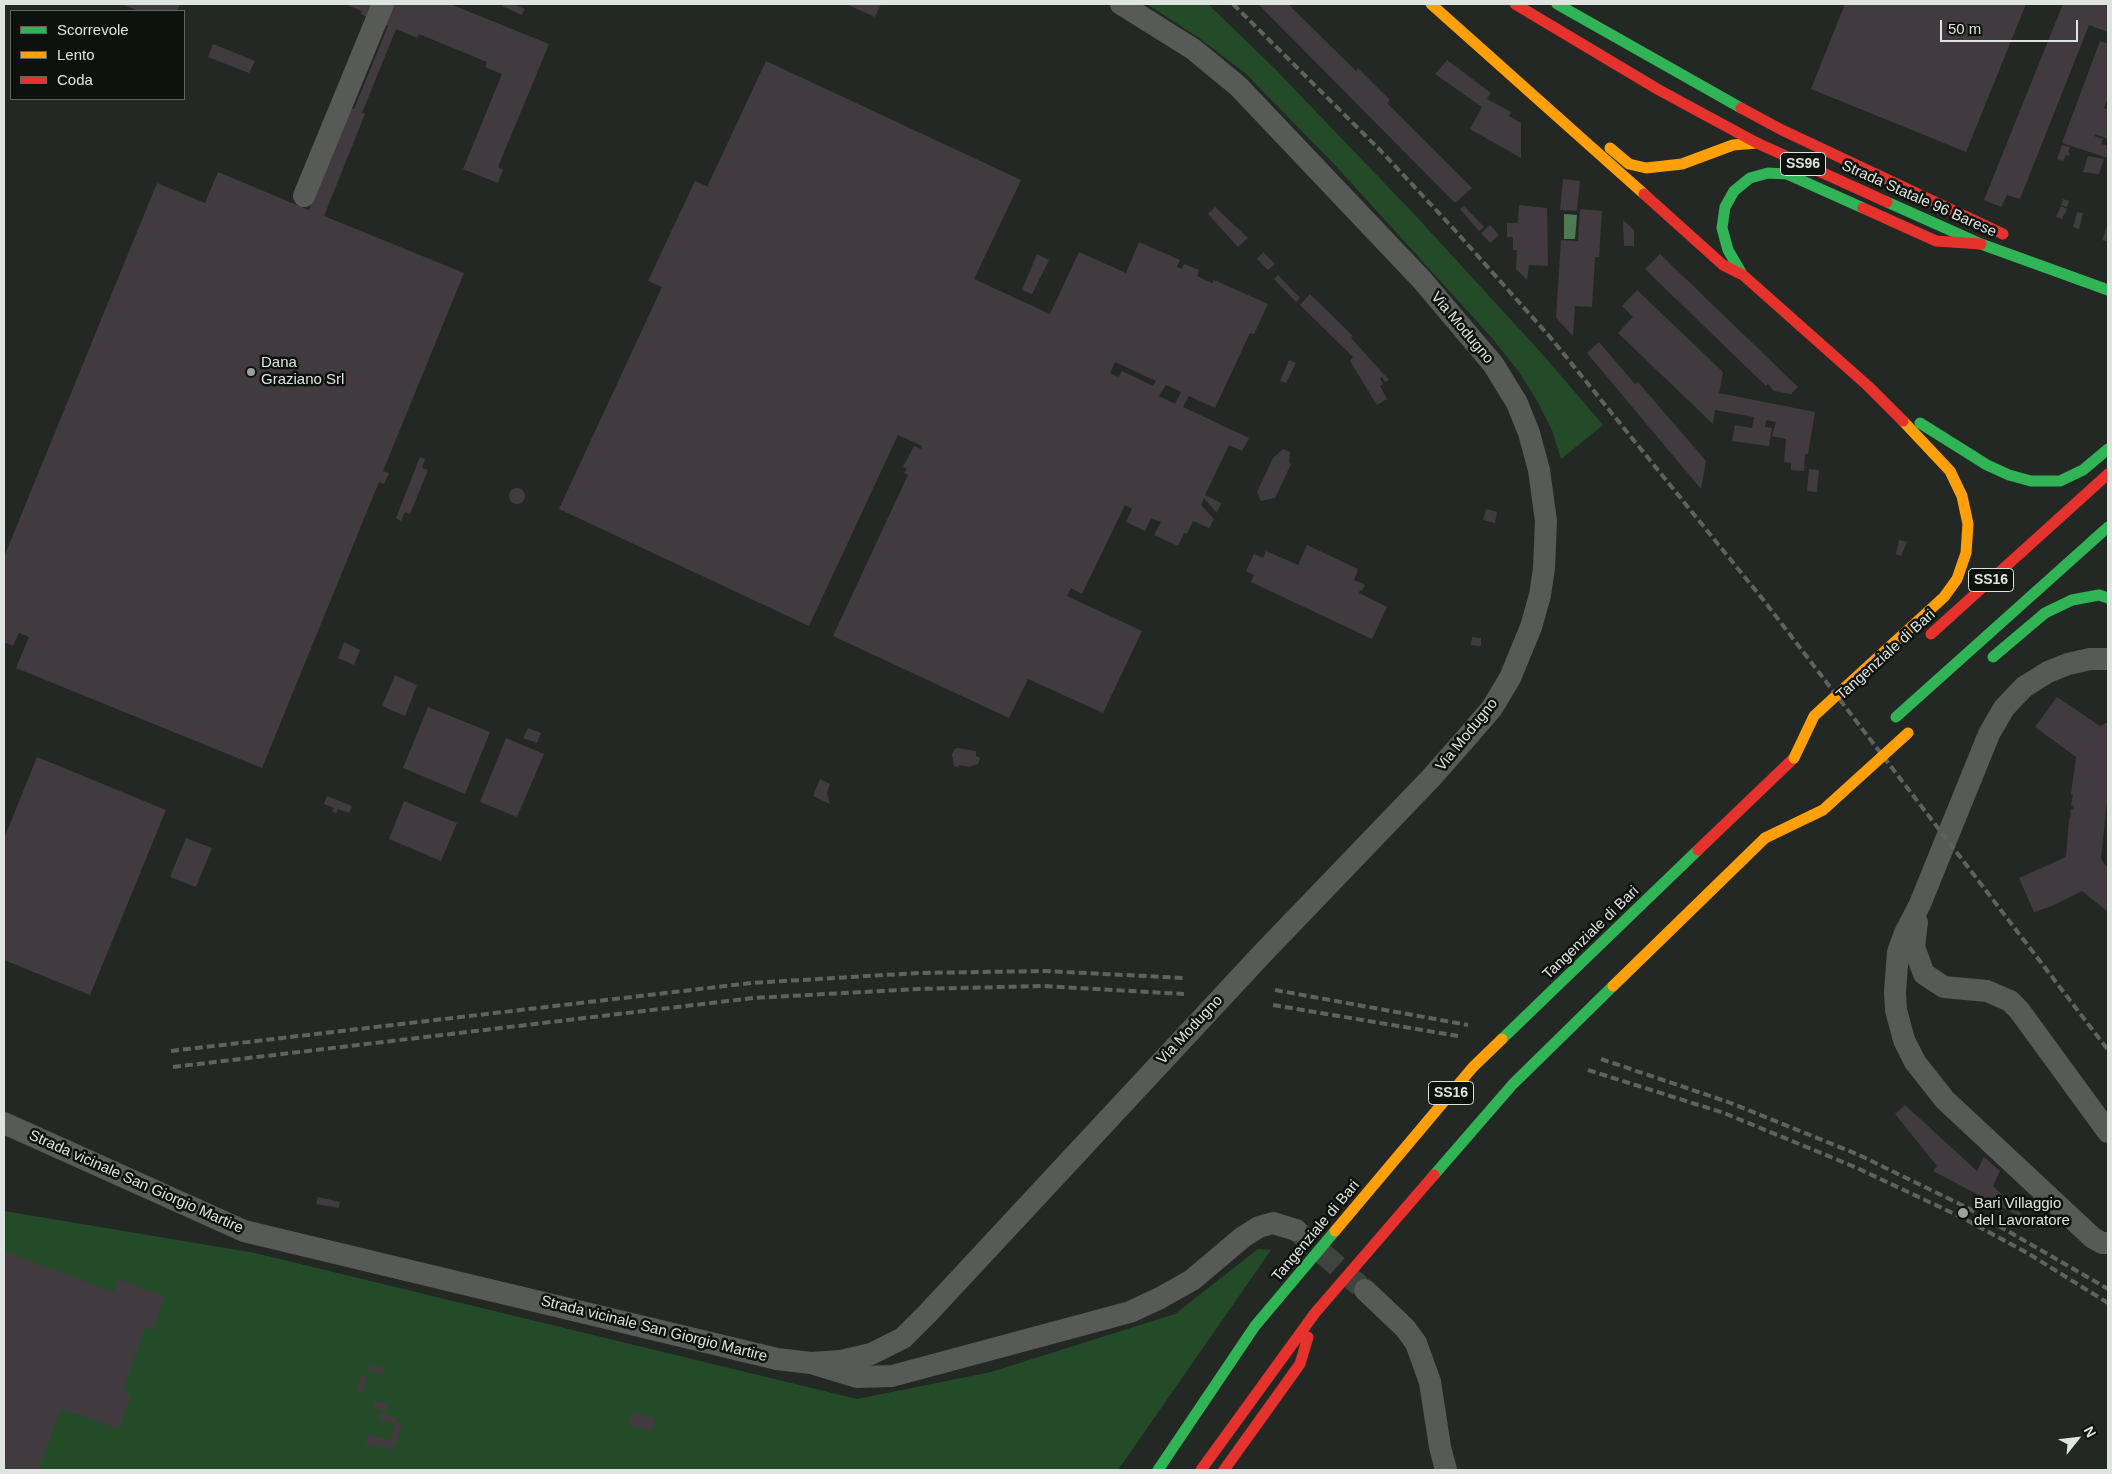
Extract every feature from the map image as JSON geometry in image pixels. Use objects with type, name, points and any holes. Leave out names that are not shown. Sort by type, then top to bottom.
[{"type":"main road","points":[[1431,4],[1724,265],[1743,275],[1868,386],[1950,471],[1962,496],[1968,524],[1966,553],[1957,579],[1944,597],[1814,716],[1794,758]]},
{"type":"main road","name":"Strada Statale 96 Barese","points":[[1515,4],[1659,90],[1757,144],[1981,244],[2108,290]]},
{"type":"main road","name":"Strada Statale 96 Barese","points":[[1557,4],[1699,86],[1782,130],[2014,239]]},
{"type":"main road","points":[[1558,119],[1611,149],[1629,164],[1646,168],[1682,164],[1733,145],[1757,144]]},
{"type":"main road","points":[[1743,275],[1728,250],[1722,228],[1724,207],[1734,190],[1750,178],[1768,173],[1787,174],[1936,241],[1981,244]]},
{"type":"main road","points":[[2048,255],[2108,284]]},
{"type":"main road","points":[[1868,386],[1961,450],[2009,475],[2031,481],[2060,481],[2083,470],[2108,449]]},
{"type":"main road","name":"Tangenziale di Bari","points":[[1925,640],[2108,474]]},
{"type":"main road","name":"SS16","points":[[1893,721],[2108,527]]},
{"type":"main road","points":[[1985,664],[2020,632],[2045,613],[2072,600],[2099,596],[2108,598]]},
{"type":"main road","points":[[1765,838],[1823,810],[1912,730]]},
{"type":"main road","name":"Tangenziale di Bari","points":[[1158,1470],[1255,1326],[1473,1067],[1816,739]]},
{"type":"main road","name":"SS16","points":[[1201,1470],[1269,1374],[1316,1312],[1513,1084],[1794,811]]},
{"type":"main road","points":[[1224,1470],[1300,1364],[1316,1312]]},
{"type":"street","points":[[304,196],[384,4]]},
{"type":"street","name":"Via Modugno","points":[[811,1363],[840,1361],[871,1354],[903,1338],[928,1313],[1241,976],[1431,778],[1492,708],[1510,678],[1531,628],[1540,596],[1544,568],[1546,521],[1539,470],[1529,433],[1517,403],[1493,364],[1422,280],[1238,86],[1193,49],[1121,4]]},
{"type":"street","points":[[2108,659],[2068,664],[2048,672],[2024,687],[2004,708],[1989,734],[1920,904],[1905,933],[1898,952],[1895,975],[1896,1010],[1904,1040],[1915,1062],[1945,1100],[2093,1238],[2102,1243],[2108,1243]]},
{"type":"street","points":[[1920,904],[1914,947],[1924,974],[1932,981],[1944,987],[1987,991],[2010,1001],[2019,1010],[2108,1132]]},
{"type":"street","name":"Strada vicinale San Giorgio Martire","points":[[4,1123],[244,1231],[777,1359],[811,1363],[857,1377],[892,1376],[1130,1312],[1192,1280],[1242,1236],[1259,1226],[1273,1223],[1296,1230]]},
{"type":"street","points":[[1365,1290],[1405,1328],[1416,1343],[1430,1382],[1440,1447],[1446,1470]]},
{"type":"shaded area","points":[[1147,4],[1208,4],[1275,69],[1414,214],[1544,356],[1603,425],[1561,459],[1552,430],[1519,372],[1492,338],[1335,165],[1245,73],[1199,38]]},
{"type":"shaded area","points":[[1564,214],[1577,215],[1575,239],[1564,239]]},
{"type":"shaded area","points":[[4,1211],[255,1253],[857,1399],[991,1372],[1175,1314],[1258,1249],[1271,1250],[1118,1470],[4,1470]]},
{"type":"building","points":[[121,4],[180,4],[177,10],[136,10]]},
{"type":"building","name":"Dana Graziano Srl","points":[[345,4],[450,4],[549,44],[498,167],[503,170],[498,183],[463,169],[502,74],[485,67],[487,62],[419,34],[417,38],[396,29],[362,113],[365,114],[324,216],[464,273],[383,471],[389,473],[384,484],[379,482],[262,768],[16,668],[29,637],[19,633],[13,646],[4,642],[4,557],[157,183],[205,203],[218,172],[309,210],[351,108],[354,109],[388,26],[361,14],[362,11]]},
{"type":"building","points":[[503,4],[512,4],[525,9],[522,15],[502,6]]},
{"type":"building","points":[[846,4],[881,4],[875,17]]},
{"type":"building","points":[[1258,4],[1288,4],[1356,71],[1358,68],[1390,100],[1387,103],[1472,188],[1455,203]]},
{"type":"building","points":[[1845,4],[2026,4],[1966,152],[1811,89]]},
{"type":"building","points":[[2063,4],[2108,4],[2108,32],[2089,25],[2020,199],[2007,195],[2001,207],[1984,200]]},
{"type":"building","points":[[2108,39],[2108,98],[2104,108],[2108,110],[2108,139],[2095,134],[2094,136],[2103,139],[2101,144],[2106,145],[2108,158],[2062,143],[2100,41],[2106,43]]},
{"type":"building","points":[[213,44],[255,61],[249,73],[208,57]]},
{"type":"building","points":[[1447,60],[1491,93],[1487,99],[1511,112],[1509,116],[1521,123],[1521,158],[1470,129],[1482,107],[1435,74]]},
{"type":"building","points":[[766,61],[1021,180],[974,279],[1050,314],[1079,252],[1126,273],[1139,242],[1180,260],[1177,267],[1182,269],[1184,264],[1187,265],[1199,270],[1197,276],[1212,283],[1214,280],[1268,304],[1254,334],[1250,333],[1215,408],[1189,396],[1183,407],[1249,438],[1242,451],[1229,445],[1205,495],[1221,503],[1217,513],[1204,498],[1201,505],[1214,519],[1209,528],[1193,521],[1187,534],[1184,533],[1178,546],[1154,535],[1161,522],[1151,518],[1145,531],[1126,522],[1132,509],[1125,505],[1082,594],[1071,588],[1067,596],[1142,631],[1103,713],[1028,679],[1009,718],[833,636],[908,475],[904,473],[907,469],[903,467],[914,446],[921,449],[922,446],[898,435],[809,626],[559,509],[662,287],[648,281],[695,181],[709,187],[708,185]],"holes":[[[1115,362],[1156,381],[1153,386],[1122,371],[1118,377],[1110,373]],[[1166,385],[1181,392],[1175,404],[1159,396]]]},
{"type":"building","points":[[2062,145],[2070,147],[2069,156],[2066,155],[2063,161],[2057,159]]},
{"type":"building","points":[[2088,156],[2104,159],[2099,174],[2083,172]]},
{"type":"building","points":[[1563,179],[1580,181],[1577,211],[1560,210]]},
{"type":"building","points":[[2063,199],[2069,201],[2067,207],[2061,205]]},
{"type":"building","points":[[1519,205],[1547,208],[1548,266],[1529,265],[1527,280],[1516,269],[1517,250],[1513,250],[1513,237],[1507,237],[1507,223],[1518,223]]},
{"type":"building","points":[[1464,206],[1484,227],[1479,231],[1460,209]]},
{"type":"building","points":[[2061,206],[2067,209],[2062,219],[2056,217]]},
{"type":"building","points":[[1215,207],[1248,238],[1238,247],[1208,214]]},
{"type":"building","points":[[1580,209],[1602,211],[1599,257],[1595,257],[1592,307],[1575,306],[1573,336],[1556,318],[1561,240],[1578,241]]},
{"type":"building","points":[[2077,212],[2083,213],[2079,229],[2073,227]]},
{"type":"building","points":[[1623,220],[1634,230],[1634,246],[1624,246]]},
{"type":"building","points":[[2108,223],[2108,242],[2102,240]]},
{"type":"building","points":[[1490,225],[1499,235],[1490,243],[1481,233]]},
{"type":"building","points":[[1263,252],[1275,264],[1268,270],[1257,259]]},
{"type":"building","points":[[1037,254],[1049,260],[1032,294],[1022,290]]},
{"type":"building","points":[[1660,254],[1798,387],[1791,394],[1774,391],[1768,384],[1766,386],[1645,269]]},
{"type":"building","points":[[1278,275],[1300,298],[1296,302],[1274,279]]},
{"type":"building","points":[[1637,290],[1723,372],[1719,393],[1815,412],[1808,454],[1805,454],[1804,471],[1791,470],[1791,463],[1784,462],[1786,439],[1772,436],[1776,422],[1766,420],[1765,427],[1772,428],[1769,446],[1732,441],[1735,425],[1752,428],[1754,417],[1715,410],[1713,424],[1618,333],[1633,317],[1622,306]]},
{"type":"building","points":[[1310,294],[1353,336],[1351,338],[1389,380],[1385,382],[1382,377],[1380,378],[1383,384],[1380,386],[1387,399],[1377,405],[1350,361],[1353,357],[1300,305]]},
{"type":"building","points":[[1599,342],[1635,384],[1638,382],[1706,461],[1701,489],[1587,353]]},
{"type":"building","points":[[1289,360],[1296,363],[1286,383],[1280,381]]},
{"type":"building","points":[[1283,449],[1290,452],[1289,463],[1291,464],[1275,498],[1261,501],[1257,492],[1273,458]]},
{"type":"building","points":[[420,457],[425,459],[422,468],[428,470],[410,514],[405,512],[401,521],[396,518]]},
{"type":"building","points":[[1809,469],[1819,470],[1817,492],[1807,491]]},
{"type":"building","points":[[514,488],[520,488],[525,493],[523,502],[514,504],[509,499],[509,493]]},
{"type":"building","points":[[1486,509],[1497,512],[1495,523],[1483,520]]},
{"type":"building","points":[[1899,540],[1907,542],[1901,556],[1896,554]]},
{"type":"building","points":[[1307,545],[1358,569],[1354,580],[1365,585],[1359,593],[1387,607],[1372,639],[1251,582],[1254,575],[1246,571],[1254,554],[1263,558],[1266,551],[1298,565]]},
{"type":"building","points":[[1472,637],[1481,638],[1481,646],[1471,645]]},
{"type":"building","points":[[344,642],[360,650],[354,665],[338,658]]},
{"type":"building","points":[[395,675],[417,685],[405,716],[382,706]]},
{"type":"building","points":[[2057,697],[2100,726],[2108,722],[2108,791],[2101,858],[2108,867],[2108,912],[2082,891],[2052,906],[2034,912],[2019,878],[2066,857],[2069,819],[2071,809],[2074,806],[2071,805],[2073,795],[2071,794],[2076,757],[2035,727]]},
{"type":"building","points":[[428,707],[490,732],[465,794],[403,768]]},
{"type":"building","points":[[528,728],[541,733],[537,743],[523,738]]},
{"type":"building","points":[[506,738],[544,754],[517,817],[480,802]]},
{"type":"building","points":[[958,748],[976,751],[976,756],[980,758],[978,764],[969,767],[954,766],[952,754]]},
{"type":"building","points":[[37,757],[166,810],[90,995],[4,960],[4,839]]},
{"type":"building","points":[[820,779],[830,784],[827,793],[830,804],[813,796]]},
{"type":"building","points":[[327,796],[352,806],[349,813],[338,809],[336,813],[332,811],[334,808],[324,804]]},
{"type":"building","points":[[404,801],[457,823],[441,861],[389,839]]},
{"type":"building","points":[[186,838],[212,848],[196,887],[170,877]]},
{"type":"building","name":"Bari Villaggio del Lavoratore","points":[[1905,1105],[1977,1171],[1984,1157],[2000,1171],[1993,1186],[2030,1222],[1933,1171],[1937,1166],[1895,1114]]},
{"type":"building","points":[[318,1197],[340,1202],[339,1208],[316,1204]]},
{"type":"building","points":[[4,1251],[114,1292],[118,1279],[165,1296],[153,1330],[145,1327],[123,1392],[131,1395],[119,1429],[61,1409],[39,1467],[40,1470],[4,1470]]},
{"type":"building","points":[[370,1364],[385,1368],[383,1375],[368,1370]]},
{"type":"building","points":[[360,1375],[367,1376],[364,1391],[357,1390]]},
{"type":"building","points":[[375,1401],[388,1404],[386,1411],[373,1408]]},
{"type":"building","points":[[632,1412],[655,1418],[652,1431],[629,1425]]},
{"type":"building","points":[[379,1413],[396,1417],[394,1423],[378,1419]]},
{"type":"building","points":[[395,1421],[402,1423],[397,1444],[394,1443],[393,1450],[365,1444],[367,1435],[390,1440]]},
{"type":"tunnel","points":[[1296,1230],[1360,1286]]},
{"type":"railway","points":[[1233,4],[1380,150],[1550,337],[1765,602],[2108,1050]]},
{"type":"railway","points":[[171,1051],[751,983],[918,973],[1044,971],[1185,978]]},
{"type":"railway","points":[[173,1067],[753,998],[918,989],[1043,986],[1184,994]]},
{"type":"railway","points":[[1275,990],[1468,1025]]},
{"type":"railway","points":[[1273,1005],[1458,1036]]},
{"type":"railway","points":[[1601,1059],[1728,1102],[1859,1155],[1966,1207],[2108,1289]]},
{"type":"railway","points":[[1588,1070],[1724,1113],[1855,1167],[1961,1217],[2029,1254],[2108,1303]]},
{"type":"traffic: fast","points":[[1557,4],[1741,108]]},
{"type":"traffic: fast","points":[[1742,274],[1728,250],[1722,228],[1725,207],[1734,191],[1750,178],[1768,173],[1787,174],[1863,208]]},
{"type":"traffic: fast","points":[[1887,202],[1981,244],[2108,290]]},
{"type":"traffic: fast","points":[[1920,423],[1987,465],[2009,475],[2031,481],[2060,481],[2083,470],[2108,449]]},
{"type":"traffic: fast","points":[[1896,717],[2108,527]]},
{"type":"traffic: fast","points":[[1993,657],[2045,613],[2072,600],[2099,595],[2108,598]]},
{"type":"traffic: fast","points":[[1502,1039],[1698,850]]},
{"type":"traffic: fast","points":[[1434,1175],[1513,1084],[1613,986]]},
{"type":"traffic: fast","points":[[1158,1470],[1255,1326],[1335,1231]]},
{"type":"traffic: slow","points":[[1431,4],[1644,194]]},
{"type":"traffic: slow","points":[[1610,148],[1629,164],[1646,168],[1682,164],[1733,145],[1757,143]]},
{"type":"traffic: slow","points":[[1864,670],[1944,597],[1957,579],[1966,553],[1968,524],[1962,496],[1950,471],[1903,421]]},
{"type":"traffic: slow","points":[[1794,758],[1814,716],[1864,670]]},
{"type":"traffic: slow","points":[[1765,838],[1823,810],[1908,733]]},
{"type":"traffic: slow","points":[[1613,986],[1765,838]]},
{"type":"traffic: slow","points":[[1335,1231],[1473,1067],[1502,1039]]},
{"type":"traffic: jam","points":[[1515,4],[1659,90],[1757,143],[1887,202]]},
{"type":"traffic: jam","points":[[1741,108],[1782,130],[2003,234]]},
{"type":"traffic: jam","points":[[1644,194],[1723,265],[1743,275],[1868,386],[1903,421]]},
{"type":"traffic: jam","points":[[1863,208],[1936,241],[1981,244]]},
{"type":"traffic: jam","points":[[1931,634],[2108,474]]},
{"type":"traffic: jam","points":[[1698,850],[1794,758]]},
{"type":"traffic: jam","points":[[1201,1470],[1315,1313],[1434,1175]]},
{"type":"traffic: jam","points":[[1224,1470],[1300,1364],[1308,1337]]},
{"type":"place","name":"Dana Graziano Srl","points":[[251,372]]},
{"type":"place","name":"Bari Villaggio del Lavoratore","points":[[1963,1213]]}]
